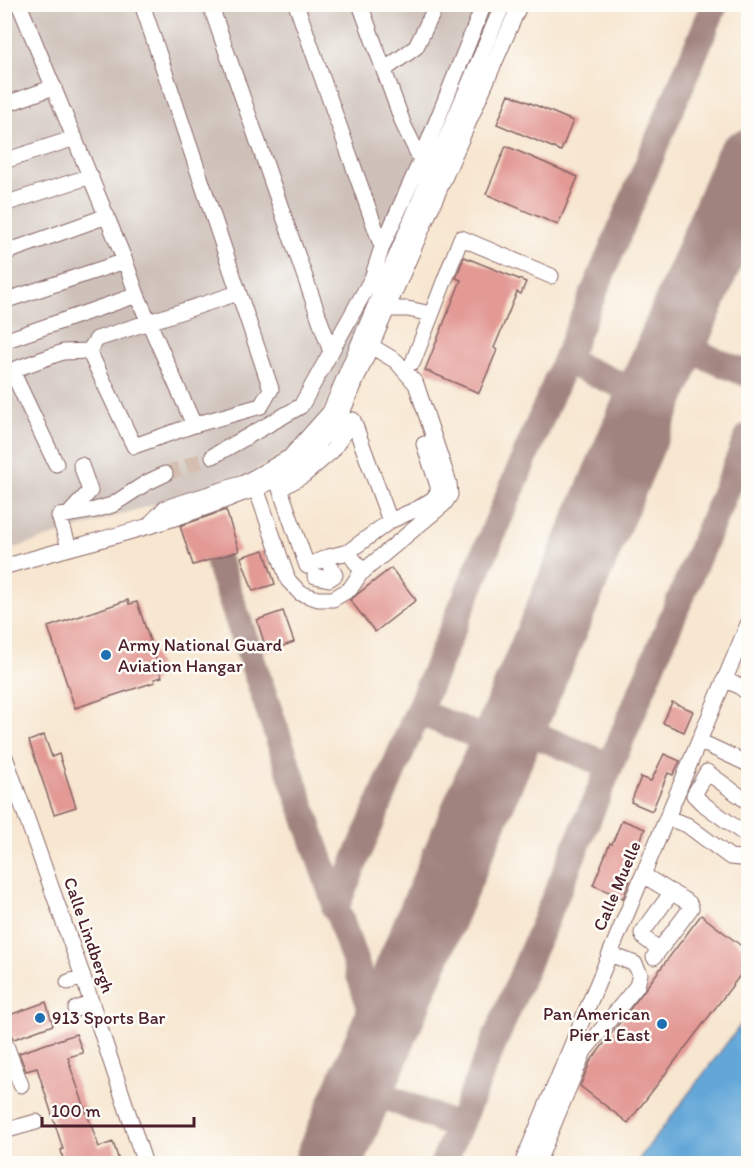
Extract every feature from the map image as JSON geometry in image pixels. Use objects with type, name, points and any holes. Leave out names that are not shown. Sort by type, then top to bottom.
[{"type":"street","points":[[19,4],[91,176],[137,295],[194,425]]},
{"type":"street","points":[[90,351],[134,446],[194,425],[261,406],[271,389],[142,4]]},
{"type":"street","points":[[210,4],[331,352]]},
{"type":"street","points":[[296,4],[382,247]]},
{"type":"street","points":[[360,4],[404,126],[421,160]]},
{"type":"street","points":[[384,70],[416,47],[437,4]]},
{"type":"street","points":[[213,456],[301,406],[372,278],[382,247],[421,160],[484,4]]},
{"type":"street","points":[[146,527],[165,508],[244,483],[290,457],[330,412],[503,4]]},
{"type":"street","points":[[4,567],[201,510],[256,488],[290,471],[323,440],[344,408],[520,4]]},
{"type":"street","points":[[4,105],[54,87]]},
{"type":"street","points":[[4,161],[75,138]]},
{"type":"street","points":[[4,204],[91,176]]},
{"type":"street","points":[[4,254],[107,216]]},
{"type":"street","points":[[413,363],[461,238],[551,276]]},
{"type":"street","points":[[4,302],[125,261]]},
{"type":"street","points":[[90,351],[97,339],[238,293]]},
{"type":"street","points":[[4,341],[137,295]]},
{"type":"street","points":[[388,309],[408,309],[431,315]]},
{"type":"street","points":[[256,488],[288,580],[300,593],[318,599],[333,599],[351,589],[363,572],[444,504],[450,495],[449,483],[416,384],[396,361],[371,346]]},
{"type":"street","points":[[56,464],[8,372],[63,352],[90,351]]},
{"type":"street","points":[[390,521],[353,420],[332,451],[304,475],[280,489],[307,566],[348,552],[390,521],[433,499],[438,492],[438,486],[424,444]]},
{"type":"street","points":[[70,513],[90,491],[81,465]]},
{"type":"street","points":[[69,547],[59,516],[112,505],[146,483],[165,474]]},
{"type":"street","points":[[348,552],[363,572]]},
{"type":"street","points":[[315,576],[329,579],[335,575],[326,558]]},
{"type":"street","name":"Calle Muelle","points":[[522,1164],[748,624]]},
{"type":"street","points":[[724,680],[748,693]]},
{"type":"street","points":[[699,741],[748,764]]},
{"type":"street","name":"Calle Lindbergh","points":[[4,754],[92,1003],[145,1164]]},
{"type":"street","points":[[748,802],[707,771],[694,795],[746,835],[748,832]]},
{"type":"street","points":[[687,825],[702,803]]},
{"type":"street","points":[[667,818],[687,825],[730,857],[740,858],[748,855]]},
{"type":"street","points":[[610,954],[638,969],[649,967],[691,908],[689,903],[643,875]]},
{"type":"street","points":[[657,953],[642,933],[672,892]]},
{"type":"street","points":[[537,1164],[584,1051],[637,986],[638,969]]},
{"type":"street","points":[[68,982],[83,977]]},
{"type":"street","points":[[76,1009],[92,1003]]},
{"type":"street","points":[[4,1040],[21,1085]]},
{"type":"street","points":[[4,1131],[36,1122]]},
{"type":"shaded area","points":[[5,5],[497,5],[324,410],[295,447],[250,474],[5,551]]},
{"type":"water","points":[[748,1015],[748,1163],[636,1163]]},
{"type":"pier","points":[[746,1013],[748,1014],[633,1164]]},
{"type":"building","points":[[509,94],[573,121],[561,151],[497,124]]},
{"type":"building","points":[[506,146],[578,177],[558,225],[486,194]]},
{"type":"building","points":[[464,257],[526,282],[521,294],[517,292],[494,348],[497,350],[479,393],[425,370],[461,280],[456,278]]},
{"type":"building","points":[[226,510],[239,551],[193,565],[180,526]]},
{"type":"building","points":[[264,550],[275,584],[253,591],[241,557]]},
{"type":"building","points":[[391,568],[416,600],[375,632],[350,600]]},
{"type":"building","name":"Army National Guard Aviation Hangar","points":[[128,600],[129,604],[137,602],[162,677],[154,679],[155,682],[75,708],[48,627]]},
{"type":"building","points":[[283,611],[294,642],[267,652],[257,620]]},
{"type":"building","points":[[672,702],[693,711],[684,732],[663,723]]},
{"type":"building","points":[[44,735],[52,757],[59,754],[76,807],[54,814],[29,741]]},
{"type":"building","points":[[664,754],[680,761],[673,775],[668,773],[652,811],[631,802],[641,777],[651,781]]},
{"type":"building","points":[[622,820],[645,829],[624,879],[630,881],[623,898],[593,885]]},
{"type":"building","name":"Pan American Pier 1 East","points":[[701,915],[748,951],[748,965],[628,1123],[580,1086],[590,1062]]},
{"type":"building","points":[[46,1002],[53,1025],[14,1039],[8,1031],[4,1017]]},
{"type":"building","points":[[76,1034],[83,1053],[68,1057],[70,1066],[99,1147],[113,1142],[119,1161],[112,1164],[64,1164],[61,1150],[63,1149],[37,1068],[26,1071],[19,1053]]},
{"type":"taxiway","points":[[335,909],[715,4]]},
{"type":"taxiway","points":[[673,343],[748,374]]},
{"type":"taxiway","points":[[565,361],[650,397]]},
{"type":"taxiway","points":[[443,1164],[748,437]]},
{"type":"taxiway","points":[[219,564],[381,1038]]},
{"type":"taxiway","points":[[418,712],[504,746]]},
{"type":"taxiway","points":[[512,725],[610,766]]},
{"type":"taxiway","points":[[361,1086],[458,1127]]},
{"type":"runway","points":[[328,1164],[748,163]]},
{"type":"tunnel","points":[[165,474],[213,456]]},
{"type":"place","name":"Army National Guard Aviation Hangar","points":[[106,655]]},
{"type":"place","name":"913 Sports Bar","points":[[40,1018]]},
{"type":"place","name":"Pan American Pier 1 East","points":[[662,1024]]}]
